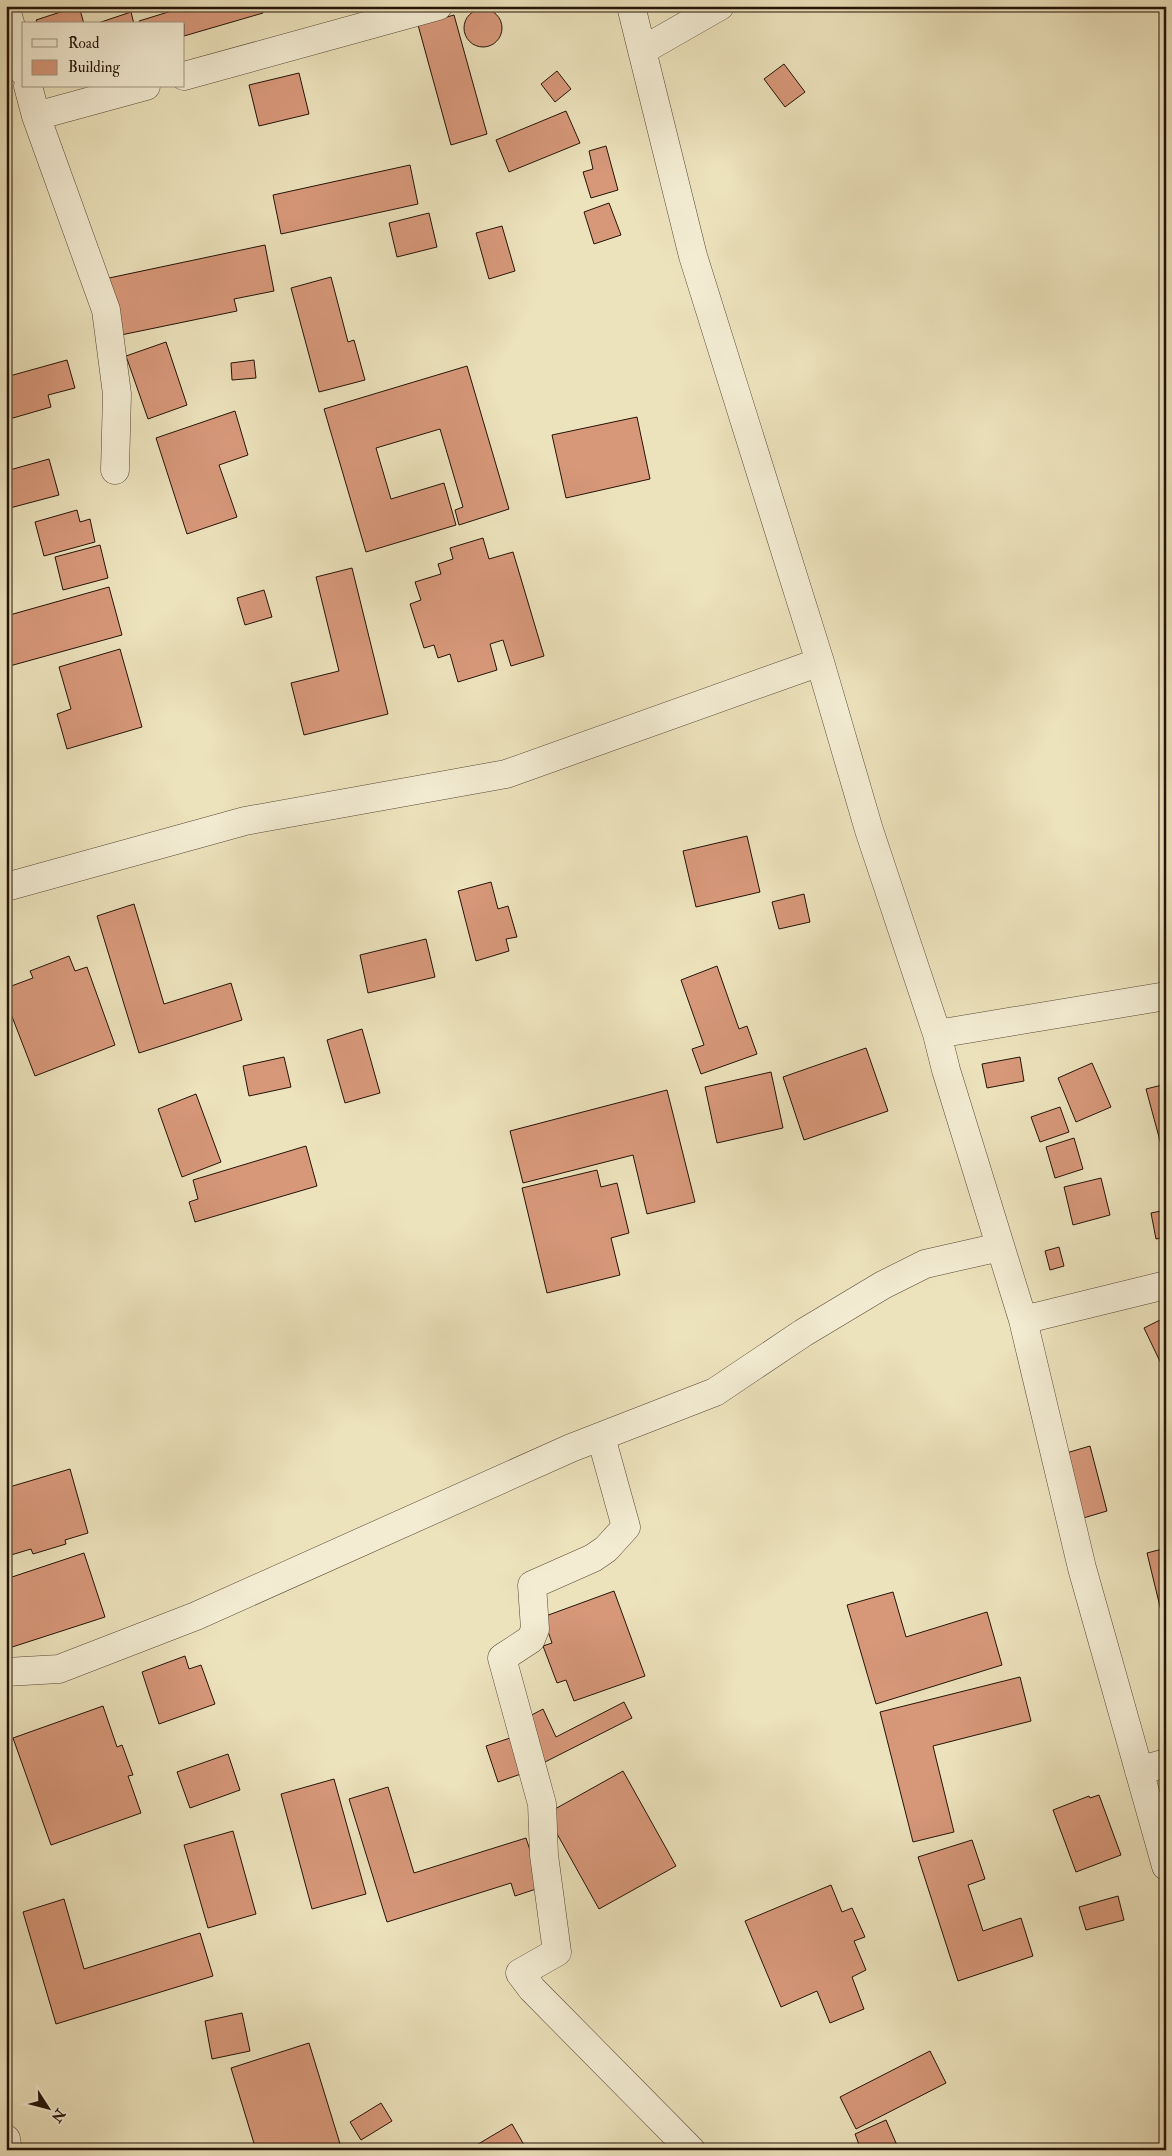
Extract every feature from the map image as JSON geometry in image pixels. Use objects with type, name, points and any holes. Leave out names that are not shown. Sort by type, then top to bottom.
[{"type":"street","points":[[185,76],[438,6]]},
{"type":"street","points":[[631,6],[693,256],[820,662],[869,830],[937,1034],[946,1070],[1023,1320],[1082,1568],[1166,1866]]},
{"type":"street","points":[[643,50],[720,6]]},
{"type":"street","points":[[6,9],[22,65]]},
{"type":"street","points":[[29,88],[36,116],[106,310],[117,394],[115,470]]},
{"type":"street","points":[[36,116],[139,88]]},
{"type":"street","points":[[6,887],[245,821],[506,774],[820,662]]},
{"type":"street","points":[[937,1034],[1166,996]]},
{"type":"street","points":[[6,1672],[59,1669],[196,1616],[571,1448],[715,1392],[803,1333],[883,1285],[925,1264],[1000,1247]]},
{"type":"street","points":[[1023,1320],[1166,1285]]},
{"type":"street","points":[[601,1436],[626,1527],[606,1549],[593,1558],[532,1585],[536,1629],[531,1639],[502,1658],[542,1804],[544,1855],[557,1952],[520,1973],[532,1989],[691,2150]]},
{"type":"street","points":[[1139,1771],[1166,1763]]},
{"type":"street","points":[[6,2139],[8,2150]]},
{"type":"building","points":[[79,6],[83,22],[37,22],[36,20]]},
{"type":"building","points":[[178,6],[261,6],[263,13],[185,36],[185,22],[139,21],[178,9]]},
{"type":"building","points":[[483,9],[497,14],[502,28],[497,42],[483,47],[469,42],[464,28],[469,14]]},
{"type":"building","points":[[131,12],[134,22],[101,22]]},
{"type":"building","points":[[454,15],[487,134],[451,145],[418,25]]},
{"type":"building","points":[[784,64],[805,92],[785,107],[764,79]]},
{"type":"building","points":[[557,71],[571,89],[555,102],[541,84]]},
{"type":"building","points":[[299,73],[309,114],[259,126],[249,85]]},
{"type":"building","points":[[566,111],[580,143],[509,172],[496,140]]},
{"type":"building","points":[[606,146],[618,190],[591,198],[583,172],[593,169],[589,151]]},
{"type":"building","points":[[410,165],[418,204],[281,234],[273,195]]},
{"type":"building","points":[[609,203],[621,235],[594,244],[584,212]]},
{"type":"building","points":[[429,213],[437,247],[397,257],[389,223]]},
{"type":"building","points":[[502,226],[515,271],[489,279],[476,233]]},
{"type":"building","points":[[265,245],[274,291],[234,299],[237,311],[121,335],[109,278]]},
{"type":"building","points":[[331,277],[348,342],[354,340],[365,380],[319,392],[291,288]]},
{"type":"building","points":[[166,342],[187,405],[148,419],[126,356]]},
{"type":"building","points":[[67,360],[75,388],[48,395],[51,407],[6,420],[6,377]]},
{"type":"building","points":[[254,360],[256,378],[232,380],[231,363]]},
{"type":"building","points":[[467,366],[509,509],[459,525],[455,510],[463,507],[440,429],[376,448],[391,499],[444,483],[456,525],[366,552],[324,409]]},
{"type":"building","points":[[235,411],[248,455],[219,465],[237,517],[187,534],[156,438]]},
{"type":"building","points":[[637,417],[650,479],[566,498],[552,435]]},
{"type":"building","points":[[49,459],[59,495],[6,509],[6,471]]},
{"type":"building","points":[[77,510],[80,522],[90,519],[95,542],[44,556],[35,522]]},
{"type":"building","points":[[483,538],[489,559],[513,552],[544,656],[511,666],[503,640],[490,644],[497,670],[458,682],[450,654],[438,658],[434,645],[424,648],[410,604],[421,600],[415,582],[441,574],[438,564],[453,559],[450,548]]},
{"type":"building","points":[[100,545],[108,578],[63,590],[55,557]]},
{"type":"building","points":[[352,568],[388,714],[304,735],[291,683],[339,671],[316,577]]},
{"type":"building","points":[[109,587],[122,635],[6,667],[6,616]]},
{"type":"building","points":[[264,590],[272,617],[245,625],[237,598]]},
{"type":"building","points":[[120,649],[142,727],[67,749],[57,714],[71,709],[59,667]]},
{"type":"building","points":[[6,813],[11,831],[6,832]]},
{"type":"building","points":[[747,836],[760,892],[696,907],[683,851]]},
{"type":"building","points":[[491,882],[498,909],[508,906],[517,937],[506,939],[509,951],[476,961],[458,891]]},
{"type":"building","points":[[804,894],[810,922],[779,929],[772,902]]},
{"type":"building","points":[[134,904],[164,1004],[231,983],[242,1020],[139,1053],[97,916]]},
{"type":"building","points":[[426,939],[435,977],[368,993],[360,955]]},
{"type":"building","points":[[69,956],[75,971],[87,967],[115,1045],[35,1076],[6,1001],[6,988],[33,978],[30,971]]},
{"type":"building","points":[[717,966],[739,1029],[747,1026],[757,1054],[701,1074],[692,1049],[704,1045],[681,980]]},
{"type":"building","points":[[362,1029],[380,1093],[345,1103],[327,1040]]},
{"type":"building","points":[[866,1048],[888,1111],[804,1140],[783,1077]]},
{"type":"building","points":[[284,1057],[291,1087],[249,1096],[243,1066]]},
{"type":"building","points":[[1020,1057],[1024,1081],[987,1088],[982,1064]]},
{"type":"building","points":[[1092,1063],[1111,1107],[1076,1122],[1058,1078]]},
{"type":"building","points":[[771,1072],[783,1128],[717,1143],[705,1087]]},
{"type":"building","points":[[1166,1084],[1166,1163],[1146,1089]]},
{"type":"building","points":[[667,1090],[695,1202],[647,1214],[633,1155],[523,1183],[510,1131]]},
{"type":"building","points":[[196,1094],[221,1162],[182,1177],[158,1109]]},
{"type":"building","points":[[1060,1107],[1069,1132],[1040,1142],[1031,1117]]},
{"type":"building","points":[[1074,1138],[1083,1169],[1055,1178],[1046,1147]]},
{"type":"building","points":[[306,1146],[317,1186],[195,1222],[189,1202],[198,1199],[193,1180]]},
{"type":"building","points":[[597,1170],[601,1187],[617,1183],[629,1233],[611,1238],[620,1275],[547,1293],[522,1188]]},
{"type":"building","points":[[1101,1178],[1110,1215],[1073,1225],[1064,1187]]},
{"type":"building","points":[[1166,1210],[1166,1237],[1156,1239],[1151,1213]]},
{"type":"building","points":[[1059,1247],[1064,1266],[1050,1270],[1045,1251]]},
{"type":"building","points":[[1166,1317],[1166,1374],[1144,1328]]},
{"type":"building","points":[[1090,1446],[1107,1511],[1080,1519],[1063,1454]]},
{"type":"building","points":[[70,1469],[88,1533],[65,1540],[66,1544],[33,1554],[31,1549],[11,1555],[6,1539],[6,1488]]},
{"type":"building","points":[[1166,1548],[1166,1614],[1162,1615],[1147,1553]]},
{"type":"building","points":[[84,1553],[105,1617],[6,1649],[6,1579]]},
{"type":"building","points":[[614,1591],[645,1676],[574,1701],[566,1680],[557,1683],[543,1646],[552,1643],[543,1617]]},
{"type":"building","points":[[893,1592],[906,1637],[987,1612],[1002,1665],[876,1704],[847,1605]]},
{"type":"building","points":[[185,1656],[189,1669],[201,1665],[215,1704],[159,1724],[142,1672]]},
{"type":"building","points":[[1020,1677],[1031,1721],[933,1746],[954,1832],[913,1842],[880,1712]]},
{"type":"building","points":[[624,1702],[632,1718],[545,1762],[524,1719],[543,1709],[556,1737]]},
{"type":"building","points":[[103,1706],[117,1747],[122,1745],[133,1775],[128,1776],[141,1813],[51,1845],[13,1738]]},
{"type":"building","points":[[510,1738],[521,1774],[498,1782],[486,1746]]},
{"type":"building","points":[[228,1754],[240,1790],[190,1808],[177,1772]]},
{"type":"building","points":[[623,1771],[676,1866],[599,1909],[546,1814]]},
{"type":"building","points":[[334,1779],[366,1894],[312,1909],[281,1794]]},
{"type":"building","points":[[388,1787],[414,1873],[526,1838],[542,1887],[515,1896],[511,1883],[387,1922],[349,1799]]},
{"type":"building","points":[[1099,1795],[1121,1855],[1076,1872],[1053,1810],[1089,1796],[1090,1798]]},
{"type":"building","points":[[233,1831],[256,1914],[208,1928],[184,1845]]},
{"type":"building","points":[[972,1840],[985,1879],[968,1885],[983,1931],[1021,1918],[1033,1956],[958,1981],[918,1857]]},
{"type":"building","points":[[831,1885],[842,1912],[852,1908],[865,1937],[854,1941],[866,1970],[852,1977],[864,2009],[830,2023],[817,1991],[781,2007],[745,1921]]},
{"type":"building","points":[[1118,1896],[1124,1920],[1086,1930],[1079,1907]]},
{"type":"building","points":[[64,1899],[84,1969],[200,1933],[213,1976],[56,2024],[23,1912]]},
{"type":"building","points":[[242,2013],[250,2051],[212,2059],[205,2021]]},
{"type":"building","points":[[309,2043],[341,2147],[333,2150],[256,2150],[231,2068]]},
{"type":"building","points":[[930,2051],[946,2083],[856,2129],[840,2097]]},
{"type":"building","points":[[381,2103],[392,2121],[361,2140],[350,2122]]},
{"type":"building","points":[[886,2120],[899,2150],[861,2150],[855,2134]]},
{"type":"building","points":[[512,2124],[527,2150],[468,2150]]}]
